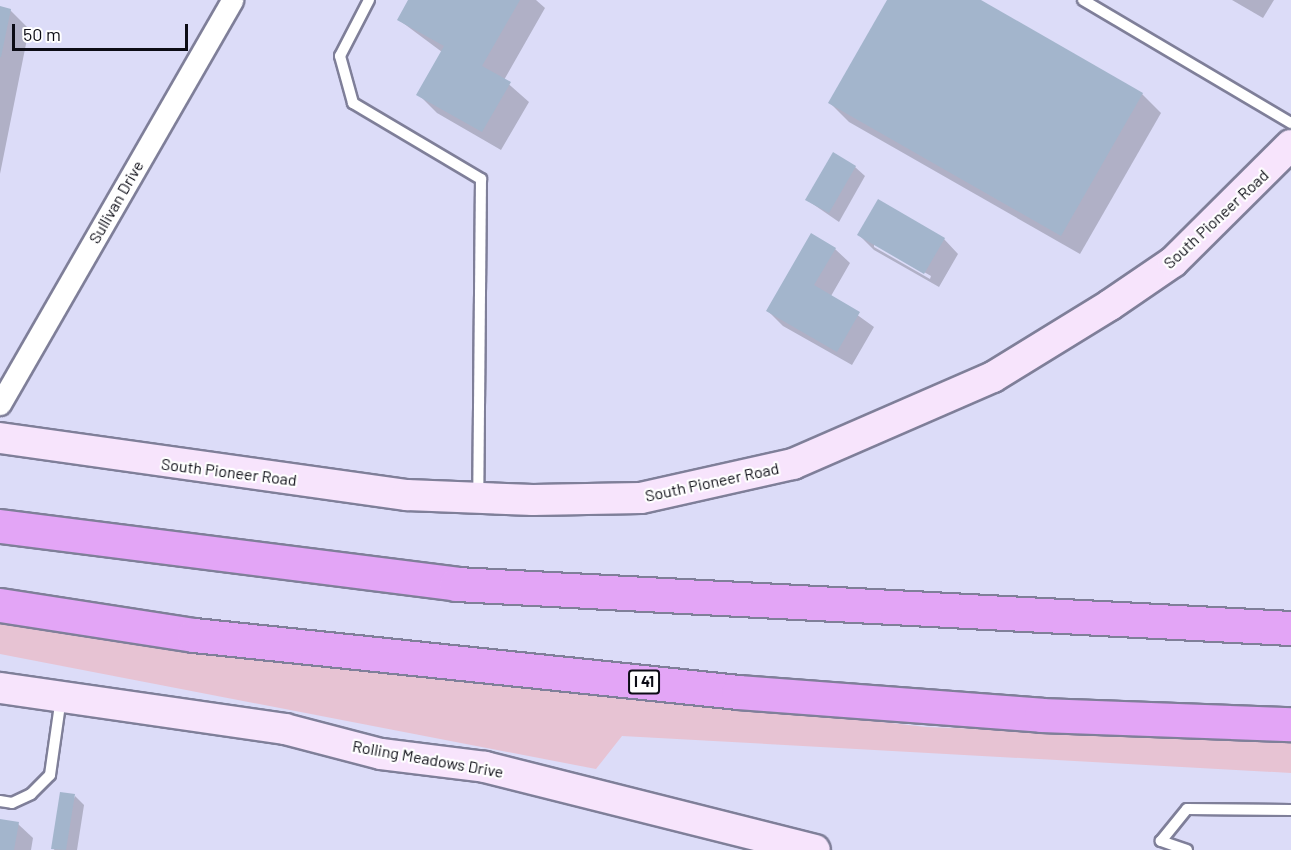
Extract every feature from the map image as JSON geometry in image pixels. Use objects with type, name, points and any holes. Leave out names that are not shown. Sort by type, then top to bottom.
[{"type":"highway","points":[[0,526],[456,584],[1291,628]]},
{"type":"highway","name":"I 41","points":[[0,605],[194,635],[738,692],[1041,715],[1291,724]]},
{"type":"main road","name":"South Pioneer Road","points":[[0,438],[407,495],[478,498],[641,498],[792,464],[993,377],[1173,262],[1291,145]]},
{"type":"main road","name":"Rolling Meadows Drive","points":[[0,688],[285,729],[381,754],[485,768],[815,850]]},
{"type":"street","name":"Sullivan Drive","points":[[0,404],[232,0]]},
{"type":"lane","points":[[369,0],[340,56],[353,103],[481,179],[478,498]]},
{"type":"lane","points":[[1083,0],[1291,123]]},
{"type":"lane","points":[[0,801],[12,803],[31,794],[50,775],[61,698]]},
{"type":"lane","points":[[1187,850],[1161,841],[1187,809],[1291,810]]},
{"type":"shaded area","points":[[0,620],[926,727],[1291,740],[1291,773],[622,736],[596,769],[0,654]]},
{"type":"building","points":[[408,0],[520,0],[482,66],[511,82],[482,132],[416,95],[444,46],[397,20]]},
{"type":"building","points":[[887,0],[981,0],[1143,93],[1061,236],[828,103]]},
{"type":"building","points":[[0,6],[11,9],[1,57],[0,57]]},
{"type":"building","points":[[833,152],[856,166],[829,213],[805,200]]},
{"type":"building","points":[[878,199],[945,238],[924,274],[857,235]]},
{"type":"building","points":[[811,233],[836,248],[814,285],[860,312],[837,352],[766,311]]},
{"type":"building","points":[[60,792],[75,794],[66,850],[51,849]]},
{"type":"building","points":[[0,819],[19,822],[14,850],[0,850]]}]
